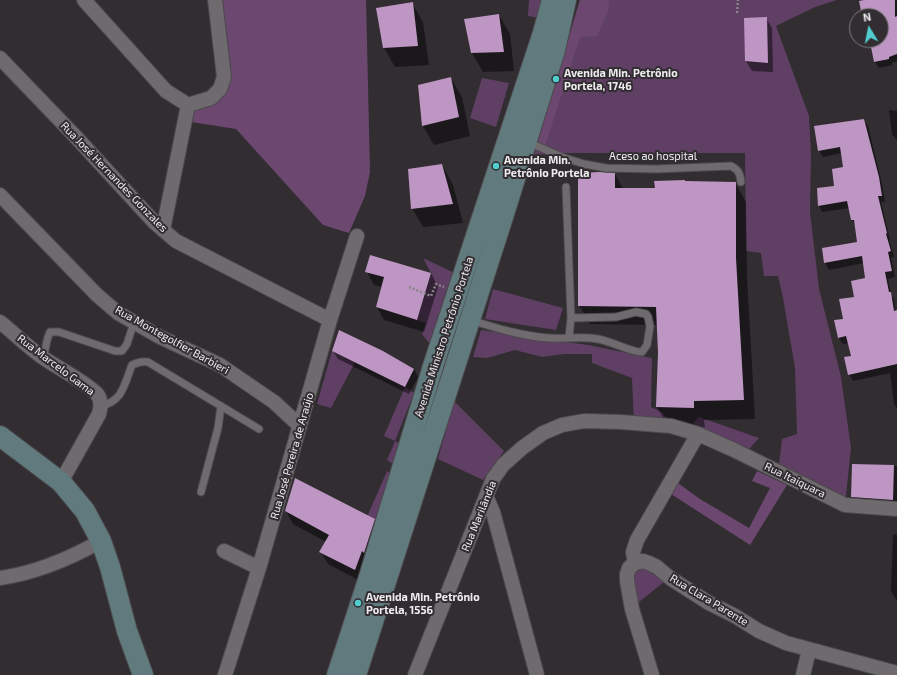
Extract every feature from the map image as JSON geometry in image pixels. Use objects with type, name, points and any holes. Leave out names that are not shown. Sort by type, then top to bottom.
[{"type":"street","points":[[84,0],[166,91],[188,105],[211,98],[220,89],[224,77],[215,0]]},
{"type":"street","name":"Avenida Ministro Petrônio Portela","points":[[356,675],[461,318],[517,139],[552,0]]},
{"type":"street","name":"Avenida Ministro Petrônio Portela","points":[[517,139],[555,50],[566,0]]},
{"type":"street","name":"Rua José Hernandes Gonzales","points":[[0,58],[75,136],[155,223],[176,241],[330,320]]},
{"type":"street","points":[[163,230],[188,105]]},
{"type":"street","name":"Rua Montegolfier Barbieri","points":[[0,195],[97,295],[118,313],[160,336],[220,365],[274,402],[300,426]]},
{"type":"street","name":"Rua José Pereira de Araújo","points":[[225,675],[259,568],[330,320],[357,236]]},
{"type":"street","name":"Avenida Ministro Petrônio Portela","points":[[337,675],[370,577],[434,363],[461,318]]},
{"type":"street","name":"Rua Marcelo Gama","points":[[0,322],[43,358],[97,394],[100,398],[100,410]]},
{"type":"street","points":[[61,482],[100,410]]},
{"type":"street","name":"Rua Marilândia","points":[[419,672],[493,478],[503,465],[522,448],[543,433],[562,425],[584,421],[671,426],[698,434]]},
{"type":"street","points":[[652,675],[632,609],[627,574],[629,568],[635,563],[632,552],[637,540],[698,434]]},
{"type":"street","name":"Rua Itaiquara","points":[[698,434],[739,452],[845,505],[897,509]]},
{"type":"street","points":[[0,436],[61,482],[85,511],[101,541],[110,567],[127,631],[143,675]]},
{"type":"street","points":[[486,496],[493,512],[537,675]]},
{"type":"street","points":[[0,578],[29,573],[85,550],[101,541]]},
{"type":"street","points":[[224,551],[259,568]]},
{"type":"street","name":"Rua Clara Parente","points":[[635,563],[643,561],[649,563],[709,603],[735,616],[759,631],[786,644],[892,673]]},
{"type":"street","points":[[803,675],[809,650]]},
{"type":"lane","name":"Aceso ao hospital","points":[[517,139],[562,157],[584,164],[606,168],[656,169],[731,166],[737,169],[741,182]]},
{"type":"lane","points":[[566,187],[571,318],[569,337]]},
{"type":"lane","points":[[461,318],[500,329],[533,336],[550,338],[584,337],[600,339],[638,352],[642,352],[647,345],[650,326],[648,317],[646,314],[641,312],[616,317],[571,318]]},
{"type":"lane","points":[[43,358],[47,347],[48,334],[51,332],[59,332],[116,351],[122,351],[127,344],[134,322]]},
{"type":"lane","points":[[100,410],[114,402],[119,396],[132,366],[136,362],[142,361],[153,364],[259,429]]},
{"type":"lane","points":[[201,492],[218,428],[221,406]]},
{"type":"path","points":[[737,13],[738,0]]},
{"type":"path","points":[[409,287],[431,296]]},
{"type":"shaded area","points":[[215,0],[366,0],[370,172],[365,196],[349,233],[323,225],[236,129],[185,121],[188,105],[220,89]]},
{"type":"shaded area","points":[[529,0],[552,0],[546,19],[528,16]]},
{"type":"shaded area","points":[[580,0],[837,0],[815,7],[776,26],[809,116],[811,153],[810,212],[819,289],[841,377],[851,448],[845,505],[778,472],[782,439],[797,434],[795,368],[778,276],[764,276],[761,253],[746,251],[745,153],[568,153],[534,155]]},
{"type":"shaded area","points":[[580,0],[609,0],[608,12],[597,36],[580,37],[544,149],[535,150]]},
{"type":"shaded area","points":[[482,78],[509,83],[496,127],[470,118]]},
{"type":"shaded area","points":[[423,258],[463,277],[437,353],[422,334],[426,323],[417,320],[431,273]]},
{"type":"shaded area","points":[[493,289],[563,308],[556,330],[485,319]]},
{"type":"shaded area","points":[[481,330],[588,345],[652,358],[651,407],[663,413],[668,420],[634,423],[632,378],[592,363],[592,354],[564,354],[542,357],[515,350],[487,358],[473,357]]},
{"type":"shaded area","points":[[332,351],[355,362],[331,408],[317,404]]},
{"type":"shaded area","points":[[405,387],[414,393],[395,441],[384,436]]},
{"type":"shaded area","points":[[454,401],[504,451],[483,480],[438,459]]},
{"type":"shaded area","points":[[699,417],[759,438],[744,455],[686,431]]},
{"type":"shaded area","points":[[395,441],[409,448],[402,470],[387,460]]},
{"type":"shaded area","points":[[387,471],[399,480],[382,534],[363,526]]},
{"type":"shaded area","points":[[757,471],[787,485],[750,545],[671,494],[678,483],[700,499],[749,528],[770,488],[752,481]]},
{"type":"shaded area","points":[[635,565],[669,578],[634,606],[631,569]]},
{"type":"building","points":[[895,0],[895,17],[897,16],[897,54],[889,57],[889,59],[874,62],[871,48],[889,48],[889,8],[860,8],[859,1]]},
{"type":"building","points":[[413,2],[418,46],[383,48],[376,8]]},
{"type":"building","points":[[499,14],[504,52],[471,53],[464,19]]},
{"type":"building","points":[[767,17],[768,63],[745,61],[744,18]]},
{"type":"building","points":[[451,77],[459,117],[422,126],[418,85]]},
{"type":"building","points":[[864,119],[879,177],[882,196],[878,196],[891,251],[888,252],[892,271],[885,272],[889,292],[891,292],[894,311],[897,310],[897,364],[848,375],[844,357],[851,356],[846,336],[838,338],[834,320],[843,319],[839,299],[854,297],[851,281],[865,278],[862,256],[824,263],[822,248],[857,242],[854,220],[851,220],[847,201],[818,206],[817,188],[834,186],[832,169],[843,167],[840,147],[818,151],[814,126]]},
{"type":"building","points":[[442,164],[453,204],[411,209],[408,169]]},
{"type":"building","points":[[578,173],[615,173],[615,188],[655,188],[654,181],[685,180],[736,182],[736,258],[744,400],[694,401],[694,408],[656,407],[658,353],[656,307],[578,306]]},
{"type":"building","points":[[370,255],[431,273],[417,320],[376,307],[384,277],[365,272]]},
{"type":"building","points":[[339,330],[383,351],[414,369],[405,387],[332,351]]},
{"type":"building","points":[[852,464],[894,465],[893,500],[851,497]]},
{"type":"building","points":[[295,478],[375,519],[364,553],[362,551],[355,570],[319,552],[329,535],[285,511]]},
{"type":"place","name":"Avenida Min. Petrônio Portela, 1746","points":[[556,79]]},
{"type":"place","name":"Avenida Min. Petrônio Portela","points":[[496,166]]},
{"type":"place","name":"Avenida Min. Petrônio Portela, 1556","points":[[358,603]]}]
